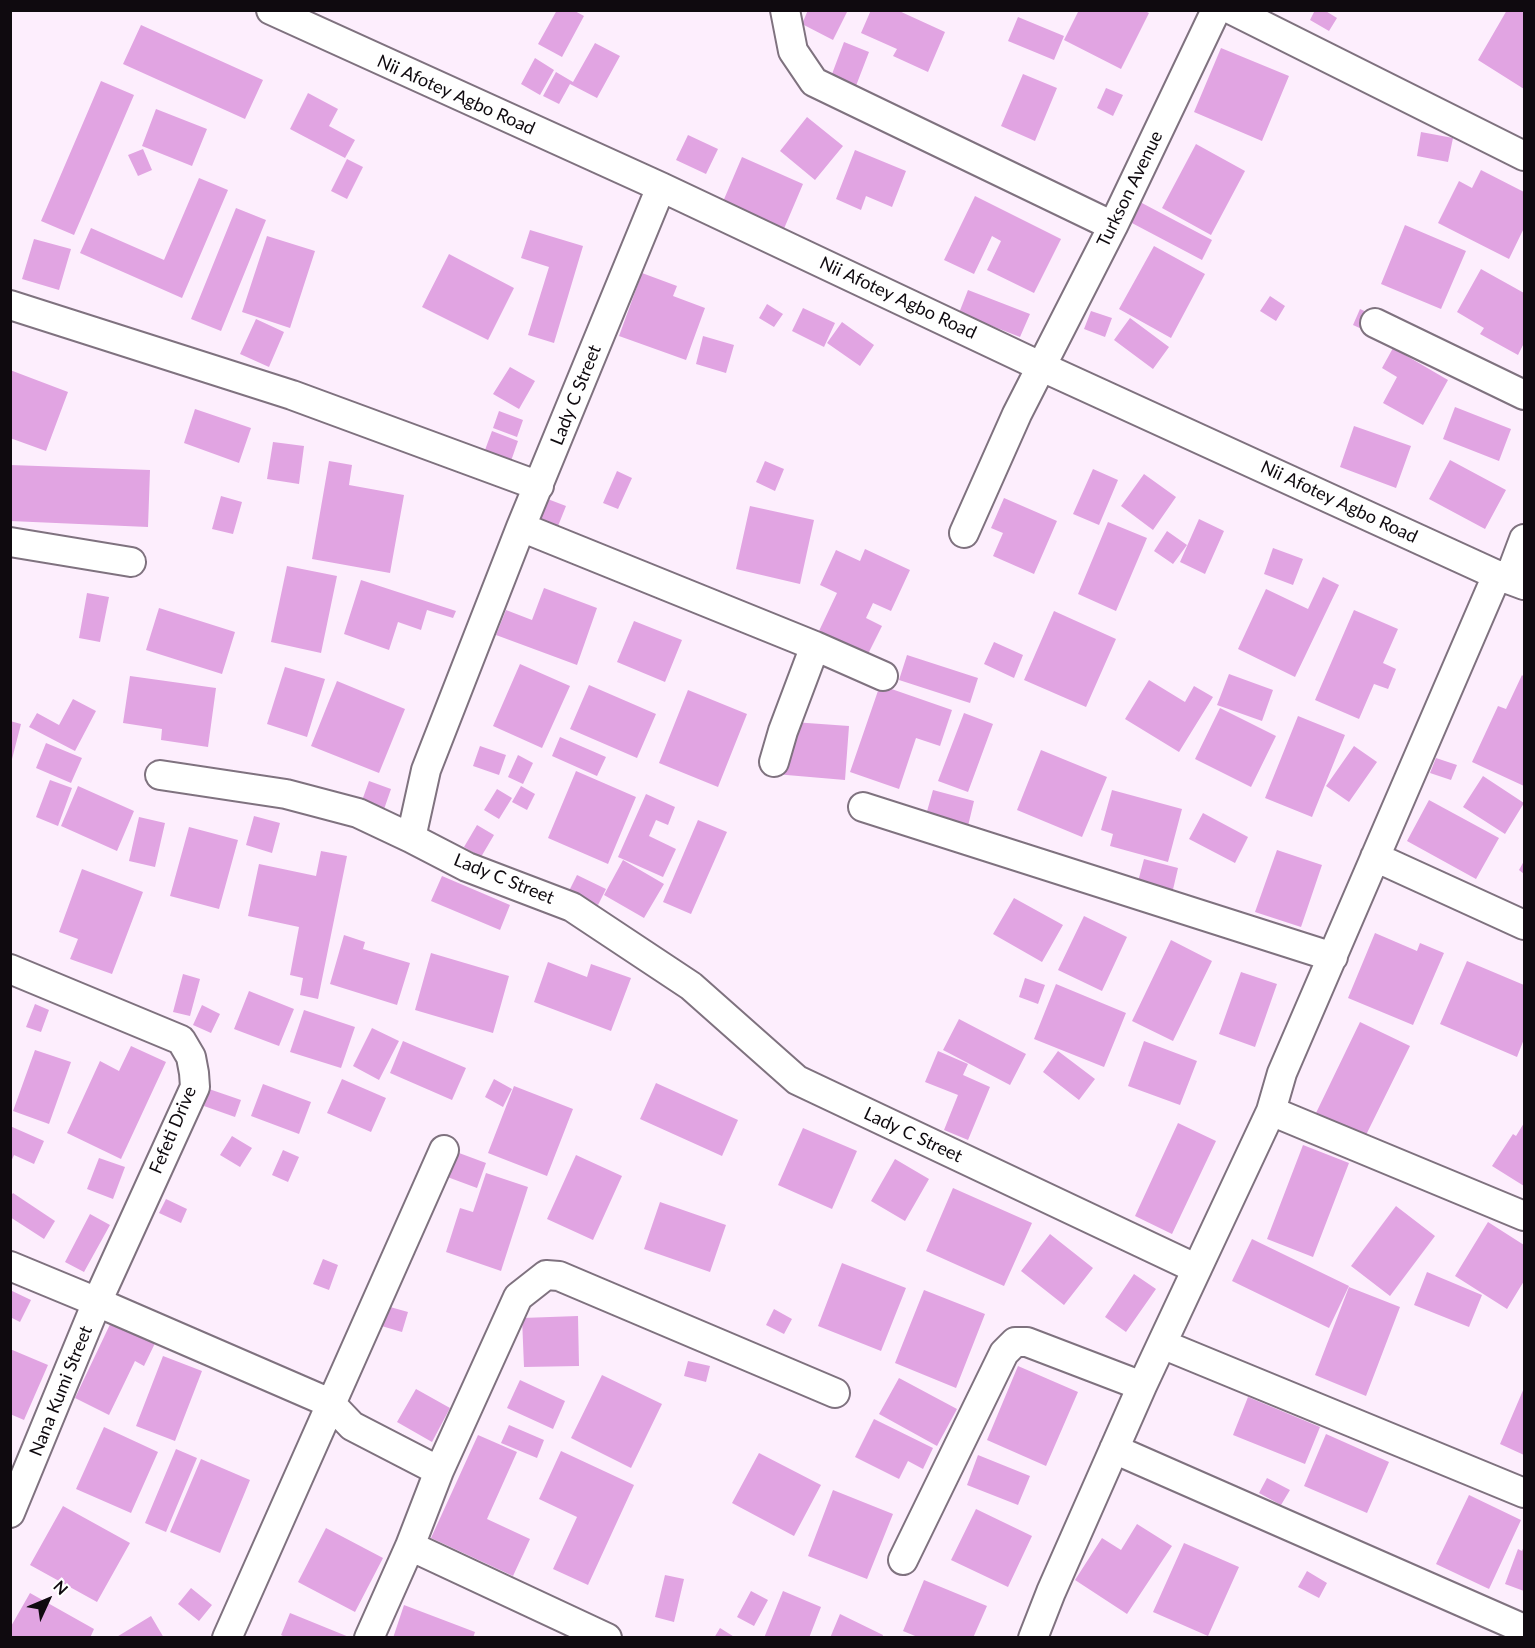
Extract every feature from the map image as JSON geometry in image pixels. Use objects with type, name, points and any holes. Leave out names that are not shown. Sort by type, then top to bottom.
[{"type":"street","name":"Nii Afotey Agbo Road","points":[[272,10],[661,187],[1040,366],[1510,580]]},
{"type":"street","points":[[785,10],[793,51],[814,82],[1113,226]]},
{"type":"street","name":"Turkson Avenue","points":[[964,533],[1040,366],[1113,226],[1216,10]]},
{"type":"street","points":[[1232,10],[1524,156]]},
{"type":"street","name":"Lady C Street","points":[[661,187],[539,486],[520,527],[426,770],[411,838],[467,867],[572,907],[692,986],[797,1080],[1197,1269]]},
{"type":"street","points":[[10,305],[292,396],[539,486]]},
{"type":"street","points":[[1375,322],[1524,394]]},
{"type":"street","points":[[520,527],[815,646],[883,676]]},
{"type":"street","points":[[1033,1638],[1142,1386],[1271,1111],[1282,1073],[1375,857],[1510,580],[1524,539]]},
{"type":"street","points":[[10,542],[131,562]]},
{"type":"street","points":[[774,762],[783,731],[815,646]]},
{"type":"street","points":[[160,775],[296,797],[358,813],[411,838]]},
{"type":"street","points":[[863,807],[1333,957]]},
{"type":"street","points":[[1375,857],[1524,925]]},
{"type":"street","name":"Fefeti Drive","points":[[10,969],[181,1040],[191,1057],[195,1087],[97,1302]]},
{"type":"street","points":[[1271,1111],[1524,1216]]},
{"type":"street","points":[[227,1638],[444,1150]]},
{"type":"street","points":[[10,1266],[330,1403],[352,1426],[439,1471]]},
{"type":"street","points":[[369,1638],[410,1546],[439,1471],[518,1297],[546,1275],[559,1275],[835,1394]]},
{"type":"street","name":"Nana Kumi Street","points":[[10,1513],[97,1302]]},
{"type":"street","points":[[903,1560],[1004,1353],[1015,1342],[1027,1342],[1142,1386]]},
{"type":"street","points":[[1162,1344],[1524,1493]]},
{"type":"street","points":[[1114,1449],[1524,1629]]},
{"type":"street","points":[[410,1546],[607,1638]]},
{"type":"building","points":[[557,10],[573,10],[584,16],[562,57],[538,44]]},
{"type":"building","points":[[808,10],[848,10],[833,40],[802,24]]},
{"type":"building","points":[[871,10],[897,10],[945,32],[928,72],[893,56],[897,49],[861,33]]},
{"type":"building","points":[[1079,10],[1143,10],[1149,13],[1121,69],[1064,40]]},
{"type":"building","points":[[1315,10],[1324,10],[1337,18],[1329,31],[1310,20]]},
{"type":"building","points":[[1507,10],[1524,10],[1524,89],[1478,60]]},
{"type":"building","points":[[1018,17],[1064,36],[1054,60],[1008,41]]},
{"type":"building","points":[[141,25],[263,80],[245,119],[123,64]]},
{"type":"building","points":[[844,42],[869,52],[854,91],[829,82]]},
{"type":"building","points":[[595,43],[620,56],[597,98],[570,84],[559,104],[543,96],[556,72],[573,82]]},
{"type":"building","points":[[1221,48],[1289,76],[1262,141],[1194,112]]},
{"type":"building","points":[[535,58],[554,70],[540,95],[521,84]]},
{"type":"building","points":[[1023,74],[1057,88],[1035,141],[1001,126]]},
{"type":"building","points":[[101,81],[134,95],[74,235],[41,221]]},
{"type":"building","points":[[1106,88],[1123,95],[1113,116],[1097,108]]},
{"type":"building","points":[[308,93],[338,109],[329,126],[355,140],[345,158],[290,129]]},
{"type":"building","points":[[156,109],[207,129],[192,166],[142,146]]},
{"type":"building","points":[[807,117],[843,146],[815,180],[780,151]]},
{"type":"building","points":[[1421,132],[1453,138],[1448,162],[1417,156]]},
{"type":"building","points":[[688,135],[718,149],[706,174],[676,160]]},
{"type":"building","points":[[1196,144],[1245,171],[1211,235],[1162,208]]},
{"type":"building","points":[[143,149],[152,170],[138,176],[128,155]]},
{"type":"building","points":[[855,150],[906,171],[892,207],[866,196],[861,210],[836,199]]},
{"type":"building","points":[[742,157],[803,184],[783,231],[722,204]]},
{"type":"building","points":[[347,159],[363,167],[347,199],[331,191]]},
{"type":"building","points":[[1481,170],[1524,192],[1524,228],[1509,259],[1438,223],[1459,181],[1472,188]]},
{"type":"building","points":[[199,178],[228,190],[182,298],[80,253],[91,228],[164,260]]},
{"type":"building","points":[[975,196],[1061,239],[1034,293],[987,270],[1001,241],[992,236],[974,274],[944,260]]},
{"type":"building","points":[[1140,202],[1212,240],[1202,260],[1130,222]]},
{"type":"building","points":[[236,208],[266,220],[221,331],[191,319]]},
{"type":"building","points":[[1405,225],[1466,251],[1441,309],[1381,284]]},
{"type":"building","points":[[530,230],[583,246],[554,343],[528,335],[549,267],[521,258]]},
{"type":"building","points":[[267,236],[315,251],[290,328],[242,312]]},
{"type":"building","points":[[34,239],[71,249],[59,290],[22,279]]},
{"type":"building","points":[[1154,246],[1205,274],[1171,338],[1119,309]]},
{"type":"building","points":[[449,254],[514,288],[488,340],[422,307]]},
{"type":"building","points":[[1481,269],[1524,293],[1524,343],[1518,355],[1480,334],[1484,328],[1457,312]]},
{"type":"building","points":[[642,273],[677,286],[673,296],[705,308],[686,360],[619,336]]},
{"type":"building","points":[[968,290],[1030,314],[1020,337],[959,313]]},
{"type":"building","points":[[1270,296],[1285,306],[1276,321],[1260,311]]},
{"type":"building","points":[[767,304],[783,314],[774,327],[759,318]]},
{"type":"building","points":[[803,308],[835,323],[824,347],[792,331]]},
{"type":"building","points":[[1360,309],[1371,314],[1364,330],[1353,325]]},
{"type":"building","points":[[1091,311],[1112,318],[1105,337],[1084,329]]},
{"type":"building","points":[[1130,318],[1169,347],[1153,369],[1114,340]]},
{"type":"building","points":[[256,319],[284,332],[269,367],[240,354]]},
{"type":"building","points":[[842,322],[874,345],[860,366],[827,343]]},
{"type":"building","points":[[703,336],[734,345],[726,373],[696,364]]},
{"type":"building","points":[[1393,348],[1448,380],[1423,425],[1383,403],[1397,377],[1382,368]]},
{"type":"building","points":[[510,367],[535,381],[519,409],[493,394]]},
{"type":"building","points":[[10,370],[68,392],[46,451],[10,438]]},
{"type":"building","points":[[1455,407],[1511,429],[1499,461],[1443,439]]},
{"type":"building","points":[[195,409],[251,428],[239,463],[184,443]]},
{"type":"building","points":[[499,411],[523,420],[517,437],[493,428]]},
{"type":"building","points":[[1354,426],[1411,446],[1396,488],[1340,467]]},
{"type":"building","points":[[492,431],[518,441],[511,461],[485,450]]},
{"type":"building","points":[[273,442],[304,446],[299,484],[267,479]]},
{"type":"building","points":[[1450,460],[1506,490],[1485,529],[1429,499]]},
{"type":"building","points":[[329,461],[352,465],[349,485],[404,495],[390,573],[312,559]]},
{"type":"building","points":[[765,461],[784,469],[775,491],[756,482]]},
{"type":"building","points":[[10,465],[150,470],[148,527],[10,521]]},
{"type":"building","points":[[1093,469],[1118,480],[1099,525],[1073,514]]},
{"type":"building","points":[[617,471],[632,478],[618,509],[603,503]]},
{"type":"building","points":[[1144,474],[1176,497],[1153,530],[1121,506]]},
{"type":"building","points":[[221,496],[242,502],[233,534],[212,529]]},
{"type":"building","points":[[545,498],[566,506],[552,541],[531,532]]},
{"type":"building","points":[[1004,498],[1057,521],[1034,574],[993,556],[1003,533],[991,528]]},
{"type":"building","points":[[750,506],[814,520],[800,584],[736,569]]},
{"type":"building","points":[[1199,519],[1224,531],[1205,574],[1180,562]]},
{"type":"building","points":[[1108,522],[1147,538],[1116,611],[1078,594]]},
{"type":"building","points":[[1167,531],[1187,545],[1173,564],[1154,551]]},
{"type":"building","points":[[1273,548],[1303,559],[1293,585],[1264,574]]},
{"type":"building","points":[[865,549],[910,570],[891,611],[873,603],[866,618],[882,626],[868,654],[819,631],[837,593],[820,585],[836,550],[860,561]]},
{"type":"building","points":[[287,566],[337,576],[321,653],[271,642]]},
{"type":"building","points":[[1323,577],[1339,585],[1295,677],[1238,649],[1266,589],[1308,609]]},
{"type":"building","points":[[361,580],[456,611],[453,618],[427,610],[421,630],[398,622],[389,650],[344,634]]},
{"type":"building","points":[[544,588],[597,608],[577,665],[496,635],[506,610],[532,620]]},
{"type":"building","points":[[87,593],[109,597],[100,642],[79,638]]},
{"type":"building","points":[[159,608],[235,632],[222,674],[146,650]]},
{"type":"building","points":[[1354,610],[1398,629],[1383,663],[1396,669],[1388,689],[1374,684],[1359,719],[1315,700]]},
{"type":"building","points":[[1054,611],[1116,639],[1086,707],[1024,680]]},
{"type":"building","points":[[634,621],[682,640],[665,682],[617,662]]},
{"type":"building","points":[[994,642],[1023,655],[1014,678],[984,664]]},
{"type":"building","points":[[907,655],[978,678],[970,703],[899,680]]},
{"type":"building","points":[[520,664],[570,686],[542,748],[493,726]]},
{"type":"building","points":[[285,667],[325,679],[307,737],[267,724]]},
{"type":"building","points":[[1229,674],[1273,690],[1262,721],[1217,705]]},
{"type":"building","points":[[1522,675],[1524,677],[1524,786],[1472,762],[1498,706],[1506,709]]},
{"type":"building","points":[[130,676],[216,688],[208,747],[161,740],[162,729],[123,723]]},
{"type":"building","points":[[1149,680],[1185,702],[1194,686],[1213,697],[1179,752],[1125,719]]},
{"type":"building","points":[[337,681],[405,709],[379,773],[311,746]]},
{"type":"building","points":[[589,685],[656,714],[637,758],[570,729]]},
{"type":"building","points":[[880,685],[952,710],[940,746],[916,738],[899,789],[850,772]]},
{"type":"building","points":[[688,690],[747,714],[718,787],[659,763]]},
{"type":"building","points":[[73,699],[96,711],[75,751],[29,727],[37,713],[59,725]]},
{"type":"building","points":[[1220,708],[1276,736],[1251,787],[1195,759]]},
{"type":"building","points":[[964,713],[993,724],[968,792],[938,781]]},
{"type":"building","points":[[1298,716],[1345,735],[1312,817],[1265,798]]},
{"type":"building","points":[[10,721],[21,724],[11,763],[10,763]]},
{"type":"building","points":[[779,721],[849,726],[845,780],[775,774]]},
{"type":"building","points":[[560,737],[606,757],[597,776],[552,756]]},
{"type":"building","points":[[46,743],[82,758],[71,783],[36,768]]},
{"type":"building","points":[[480,746],[506,755],[499,775],[473,766]]},
{"type":"building","points":[[1354,746],[1377,762],[1349,802],[1326,786]]},
{"type":"building","points":[[1041,750],[1107,777],[1082,837],[1017,810]]},
{"type":"building","points":[[518,755],[533,763],[523,784],[508,777]]},
{"type":"building","points":[[1436,758],[1457,765],[1451,780],[1430,773]]},
{"type":"building","points":[[576,771],[636,797],[608,864],[548,838]]},
{"type":"building","points":[[1483,776],[1524,803],[1505,834],[1463,807]]},
{"type":"building","points":[[50,780],[72,788],[58,826],[36,817]]},
{"type":"building","points":[[369,781],[391,789],[381,818],[359,809]]},
{"type":"building","points":[[78,786],[134,811],[117,851],[61,826]]},
{"type":"building","points":[[521,786],[535,794],[527,810],[512,802]]},
{"type":"building","points":[[497,789],[512,798],[499,819],[484,810]]},
{"type":"building","points":[[933,790],[974,801],[968,826],[926,815]]},
{"type":"building","points":[[1112,790],[1182,809],[1168,862],[1110,846],[1113,834],[1101,830]]},
{"type":"building","points":[[646,794],[675,807],[668,825],[656,820],[649,836],[676,849],[663,877],[618,857]]},
{"type":"building","points":[[1429,800],[1499,838],[1476,879],[1407,841]]},
{"type":"building","points":[[1203,813],[1248,837],[1235,863],[1189,839]]},
{"type":"building","points":[[254,816],[280,823],[272,853],[246,845]]},
{"type":"building","points":[[139,817],[165,823],[155,867],[129,861]]},
{"type":"building","points":[[698,820],[727,832],[691,914],[663,902]]},
{"type":"building","points":[[477,825],[494,835],[481,857],[464,847]]},
{"type":"building","points":[[189,827],[238,840],[219,909],[170,896]]},
{"type":"building","points":[[1277,850],[1322,865],[1301,927],[1255,912]]},
{"type":"building","points":[[321,851],[347,856],[318,999],[300,995],[303,978],[290,975],[299,927],[248,916],[259,864],[316,876]]},
{"type":"building","points":[[1144,859],[1178,868],[1171,898],[1136,889]]},
{"type":"building","points":[[623,860],[664,884],[644,918],[604,895]]},
{"type":"building","points":[[1524,861],[1524,874],[1519,870]]},
{"type":"building","points":[[82,869],[143,892],[112,974],[70,959],[78,939],[59,932]]},
{"type":"building","points":[[577,875],[606,889],[598,905],[569,891]]},
{"type":"building","points":[[442,876],[510,905],[500,930],[431,901]]},
{"type":"building","points":[[1014,898],[1063,925],[1042,962],[993,934]]},
{"type":"building","points":[[1084,916],[1127,937],[1102,991],[1058,970]]},
{"type":"building","points":[[1375,933],[1417,951],[1420,943],[1444,953],[1413,1025],[1348,998]]},
{"type":"building","points":[[344,935],[365,942],[363,949],[410,963],[397,1005],[330,984]]},
{"type":"building","points":[[1171,940],[1212,961],[1173,1041],[1132,1021]]},
{"type":"building","points":[[431,953],[509,976],[493,1033],[415,1010]]},
{"type":"building","points":[[1467,961],[1524,985],[1524,1039],[1517,1057],[1440,1024]]},
{"type":"building","points":[[548,962],[587,977],[591,964],[631,978],[611,1031],[534,1002]]},
{"type":"building","points":[[1241,972],[1277,984],[1255,1047],[1219,1034]]},
{"type":"building","points":[[183,974],[200,979],[190,1016],[173,1012]]},
{"type":"building","points":[[1025,978],[1045,985],[1038,1004],[1019,997]]},
{"type":"building","points":[[1056,984],[1126,1013],[1104,1067],[1034,1039]]},
{"type":"building","points":[[249,991],[294,1009],[279,1046],[234,1029]]},
{"type":"building","points":[[35,1004],[49,1010],[41,1032],[26,1027]]},
{"type":"building","points":[[202,1005],[220,1014],[211,1033],[193,1025]]},
{"type":"building","points":[[304,1010],[355,1027],[341,1068],[290,1052]]},
{"type":"building","points":[[959,1019],[1026,1054],[1010,1085],[943,1050]]},
{"type":"building","points":[[1360,1022],[1410,1046],[1365,1137],[1316,1113]]},
{"type":"building","points":[[372,1028],[399,1041],[379,1080],[353,1066]]},
{"type":"building","points":[[403,1041],[466,1068],[452,1100],[390,1073]]},
{"type":"building","points":[[1144,1041],[1197,1061],[1180,1105],[1128,1086]]},
{"type":"building","points":[[131,1046],[166,1062],[121,1159],[67,1133],[100,1061],[119,1071]]},
{"type":"building","points":[[35,1050],[71,1062],[49,1124],[13,1111]]},
{"type":"building","points":[[938,1051],[968,1064],[963,1075],[990,1087],[968,1140],[944,1130],[958,1095],[925,1082]]},
{"type":"building","points":[[1058,1051],[1095,1079],[1079,1100],[1043,1072]]},
{"type":"building","points":[[342,1079],[386,1098],[371,1132],[327,1113]]},
{"type":"building","points":[[494,1079],[512,1089],[503,1107],[485,1097]]},
{"type":"building","points":[[656,1083],[738,1120],[722,1156],[640,1119]]},
{"type":"building","points":[[263,1084],[311,1102],[299,1134],[251,1116]]},
{"type":"building","points":[[514,1086],[573,1109],[547,1176],[488,1153]]},
{"type":"building","points":[[209,1089],[241,1100],[235,1117],[204,1106]]},
{"type":"building","points":[[1178,1123],[1216,1141],[1172,1234],[1135,1216]]},
{"type":"building","points":[[1524,1123],[1524,1186],[1492,1166],[1513,1134],[1516,1136]]},
{"type":"building","points":[[10,1126],[44,1141],[34,1164],[14,1155],[10,1164]]},
{"type":"building","points":[[803,1128],[857,1151],[832,1209],[778,1185]]},
{"type":"building","points":[[232,1136],[252,1148],[240,1167],[220,1155]]},
{"type":"building","points":[[1303,1145],[1349,1163],[1313,1257],[1267,1239]]},
{"type":"building","points":[[283,1150],[299,1157],[288,1182],[272,1175]]},
{"type":"building","points":[[451,1150],[486,1163],[477,1188],[442,1175]]},
{"type":"building","points":[[576,1155],[622,1176],[593,1240],[547,1219]]},
{"type":"building","points":[[99,1158],[125,1167],[113,1199],[87,1189]]},
{"type":"building","points":[[895,1159],[929,1179],[905,1221],[871,1201]]},
{"type":"building","points":[[486,1173],[528,1187],[501,1271],[446,1252],[460,1208],[473,1212]]},
{"type":"building","points":[[953,1188],[1032,1223],[1004,1286],[926,1251]]},
{"type":"building","points":[[13,1193],[55,1221],[44,1239],[10,1217],[10,1197]]},
{"type":"building","points":[[166,1199],[187,1209],[181,1223],[159,1213]]},
{"type":"building","points":[[660,1202],[726,1225],[710,1272],[644,1249]]},
{"type":"building","points":[[1396,1206],[1435,1236],[1390,1296],[1351,1266]]},
{"type":"building","points":[[90,1214],[110,1225],[84,1272],[65,1262]]},
{"type":"building","points":[[1488,1222],[1524,1245],[1524,1281],[1507,1309],[1455,1276]]},
{"type":"building","points":[[1050,1234],[1093,1268],[1064,1305],[1021,1271]]},
{"type":"building","points":[[1252,1239],[1349,1286],[1329,1328],[1232,1281]]},
{"type":"building","points":[[323,1259],[338,1265],[329,1290],[313,1284]]},
{"type":"building","points":[[842,1263],[906,1288],[881,1351],[818,1326]]},
{"type":"building","points":[[1427,1272],[1482,1295],[1469,1327],[1414,1305]]},
{"type":"building","points":[[1134,1274],[1156,1289],[1126,1332],[1105,1317]]},
{"type":"building","points":[[1349,1287],[1400,1307],[1366,1396],[1315,1375]]},
{"type":"building","points":[[10,1290],[31,1300],[20,1322],[10,1317]]},
{"type":"building","points":[[924,1290],[985,1314],[956,1388],[895,1363]]},
{"type":"building","points":[[383,1305],[408,1312],[402,1332],[378,1325]]},
{"type":"building","points":[[774,1309],[792,1319],[784,1334],[766,1325]]},
{"type":"building","points":[[114,1316],[158,1337],[144,1366],[135,1361],[109,1415],[75,1398]]},
{"type":"building","points":[[578,1316],[579,1366],[524,1367],[522,1318]]},
{"type":"building","points":[[10,1349],[48,1365],[24,1420],[10,1414]]},
{"type":"building","points":[[163,1356],[202,1371],[175,1441],[136,1426]]},
{"type":"building","points":[[688,1361],[710,1366],[706,1382],[684,1376]]},
{"type":"building","points":[[1018,1366],[1078,1392],[1046,1466],[987,1440]]},
{"type":"building","points":[[602,1375],[662,1404],[631,1468],[571,1438]]},
{"type":"building","points":[[899,1378],[957,1409],[937,1446],[879,1414]]},
{"type":"building","points":[[520,1380],[565,1401],[553,1429],[507,1408]]},
{"type":"building","points":[[1524,1388],[1524,1455],[1500,1444]]},
{"type":"building","points":[[416,1389],[450,1408],[432,1442],[397,1422]]},
{"type":"building","points":[[1248,1397],[1320,1427],[1305,1464],[1233,1435]]},
{"type":"building","points":[[874,1419],[933,1448],[923,1469],[908,1461],[899,1479],[855,1457]]},
{"type":"building","points":[[509,1425],[544,1440],[537,1458],[501,1443]]},
{"type":"building","points":[[104,1427],[158,1452],[131,1513],[76,1489]]},
{"type":"building","points":[[1326,1434],[1389,1462],[1367,1513],[1304,1486]]},
{"type":"building","points":[[478,1435],[517,1452],[487,1519],[530,1539],[513,1576],[431,1538]]},
{"type":"building","points":[[176,1449],[197,1458],[166,1532],[145,1523]]},
{"type":"building","points":[[561,1451],[634,1485],[588,1585],[553,1569],[577,1517],[539,1499]]},
{"type":"building","points":[[759,1453],[821,1485],[794,1536],[732,1503]]},
{"type":"building","points":[[978,1455],[1030,1476],[1018,1505],[967,1485]]},
{"type":"building","points":[[201,1459],[250,1480],[220,1553],[170,1532]]},
{"type":"building","points":[[1267,1478],[1290,1490],[1281,1505],[1259,1493]]},
{"type":"building","points":[[833,1490],[893,1514],[867,1579],[808,1556]]},
{"type":"building","points":[[1469,1495],[1521,1520],[1489,1589],[1436,1564]]},
{"type":"building","points":[[63,1506],[130,1543],[97,1602],[30,1565]]},
{"type":"building","points":[[976,1509],[1032,1536],[1008,1587],[951,1560]]},
{"type":"building","points":[[1137,1524],[1172,1546],[1127,1614],[1075,1580],[1102,1538],[1121,1550]]},
{"type":"building","points":[[326,1528],[383,1558],[355,1612],[298,1582]]},
{"type":"building","points":[[1184,1543],[1239,1567],[1208,1636],[1153,1612]]},
{"type":"building","points":[[1524,1546],[1524,1591],[1505,1584],[1518,1549],[1522,1551]]},
{"type":"building","points":[[1307,1571],[1327,1583],[1319,1598],[1298,1587]]},
{"type":"building","points":[[665,1575],[684,1579],[674,1622],[655,1617]]},
{"type":"building","points":[[924,1580],[987,1606],[973,1638],[920,1638],[903,1631]]},
{"type":"building","points":[[191,1588],[212,1605],[199,1621],[178,1604]]},
{"type":"building","points":[[751,1591],[768,1600],[754,1626],[737,1617]]},
{"type":"building","points":[[783,1591],[821,1607],[809,1638],[764,1638]]},
{"type":"building","points":[[30,1593],[94,1629],[90,1638],[10,1638],[10,1628]]},
{"type":"building","points":[[404,1605],[475,1632],[473,1638],[393,1638]]},
{"type":"building","points":[[290,1613],[349,1638],[287,1638],[281,1635]]},
{"type":"building","points":[[840,1614],[883,1635],[882,1638],[830,1638]]},
{"type":"building","points":[[151,1616],[164,1638],[115,1638]]},
{"type":"building","points":[[720,1628],[736,1638],[714,1638]]}]
